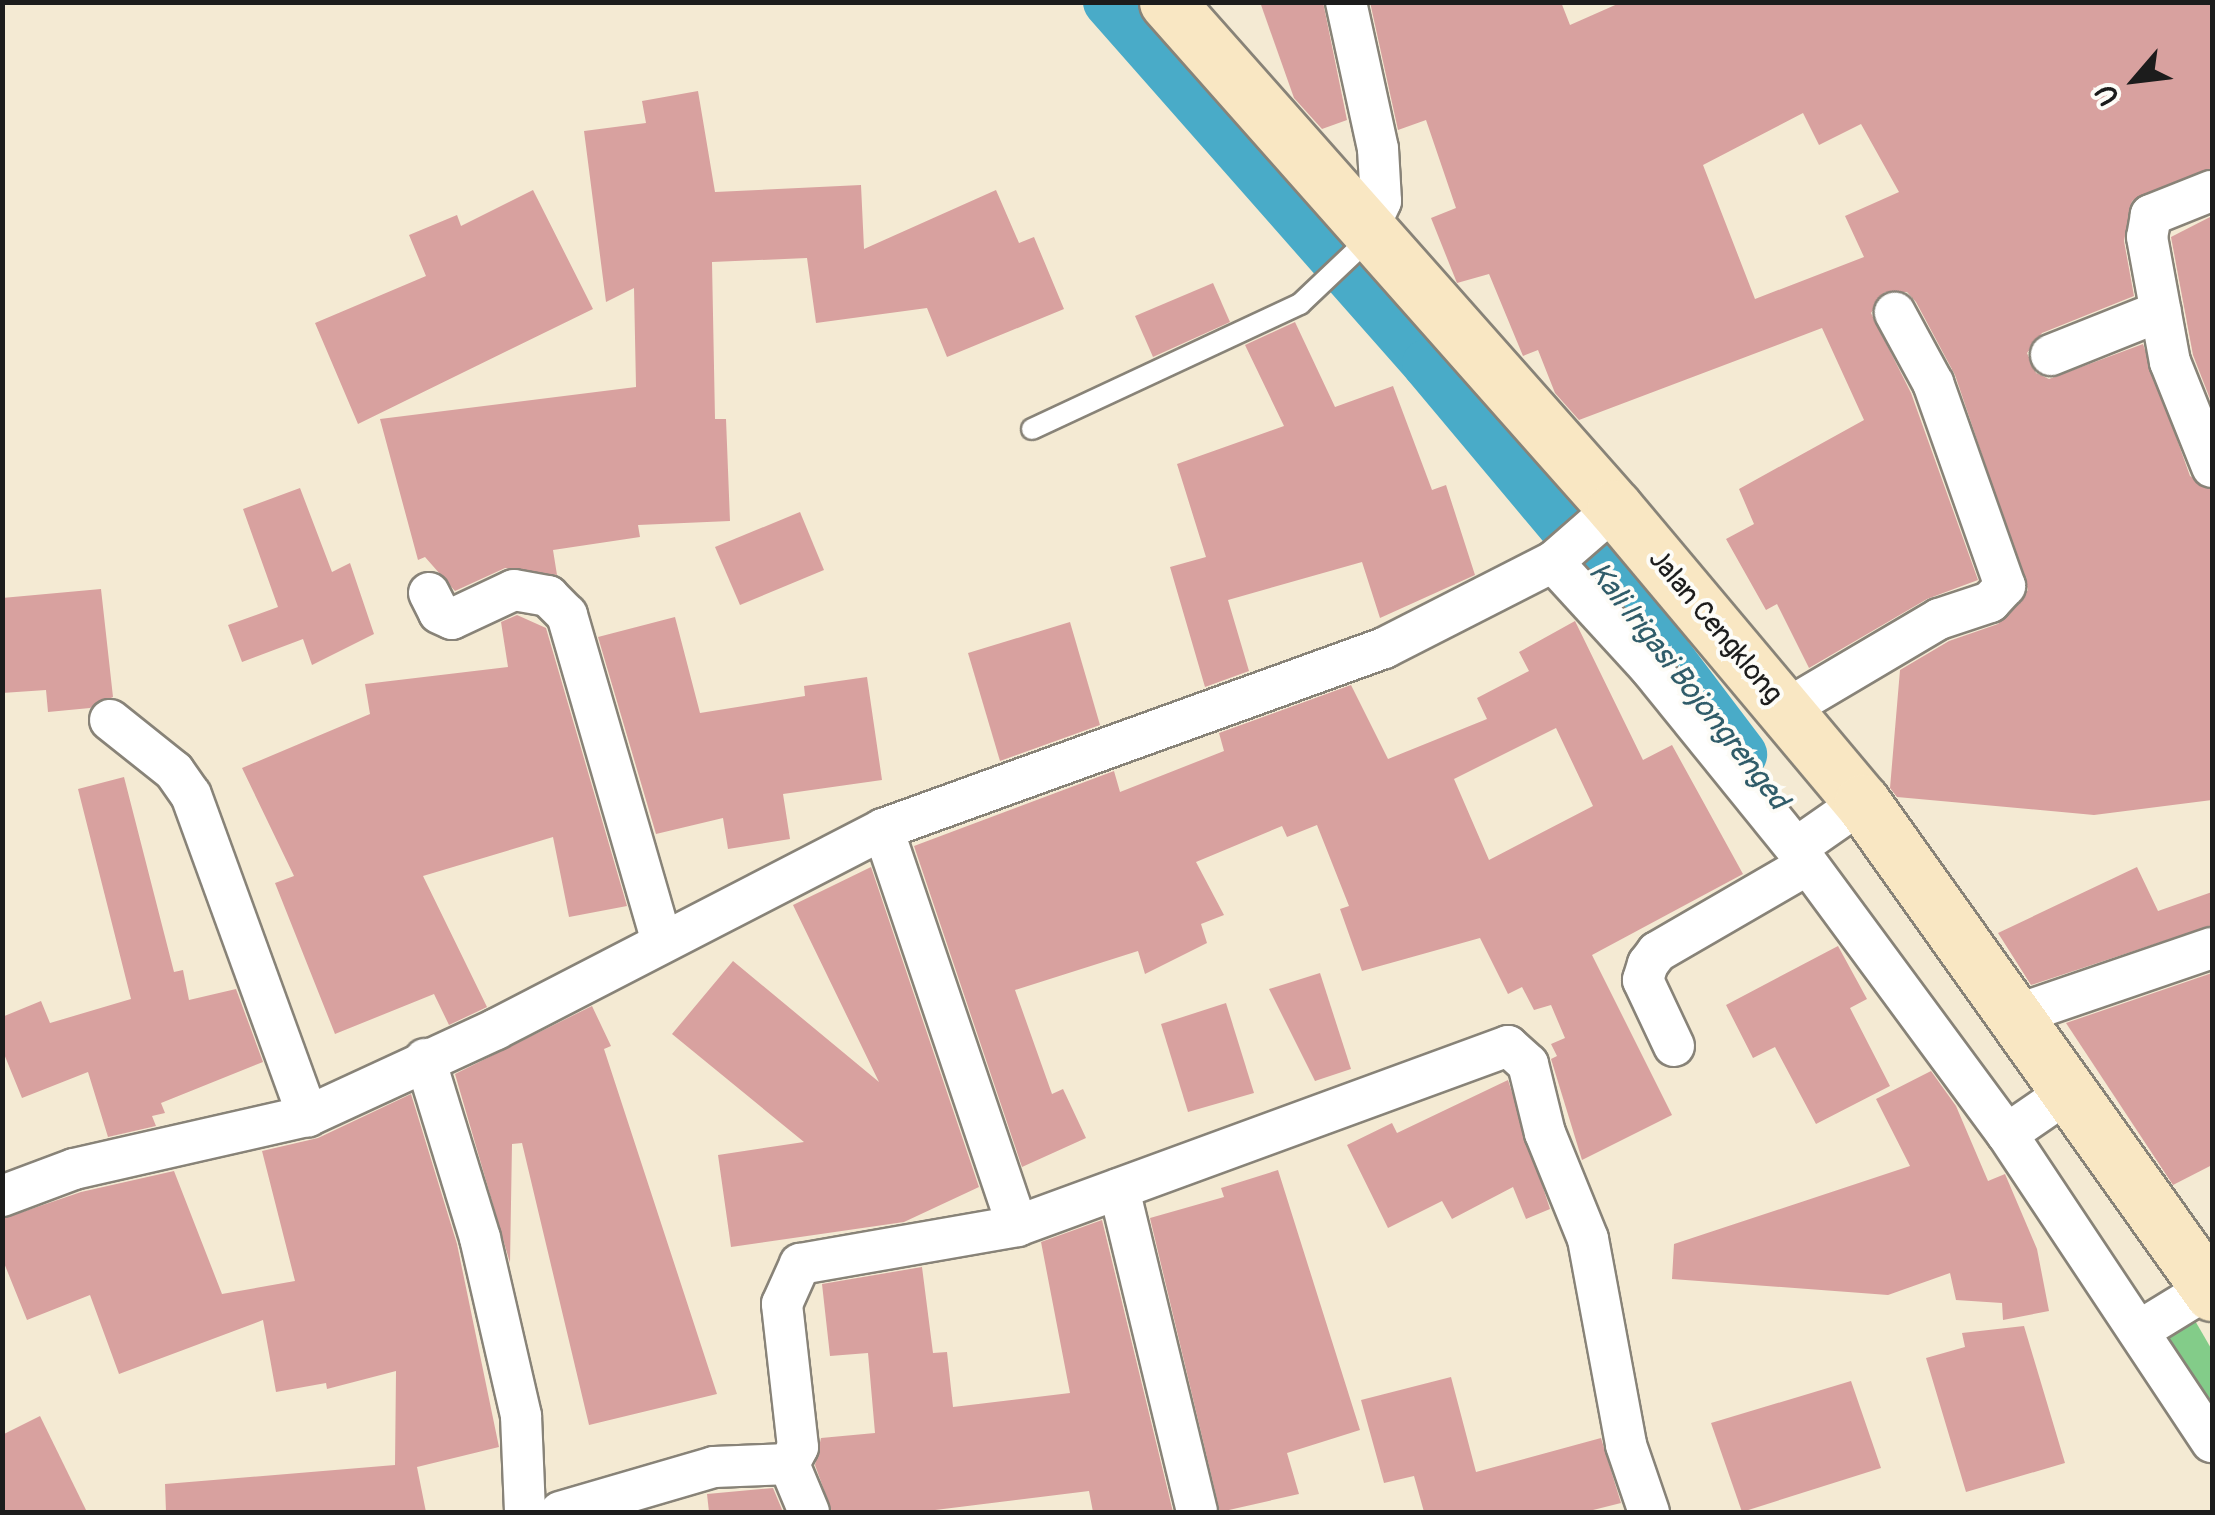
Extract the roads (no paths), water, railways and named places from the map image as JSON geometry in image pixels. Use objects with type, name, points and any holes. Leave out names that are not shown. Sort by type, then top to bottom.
[{"type":"main road","name":"Jalan Cengklong","points":[[1167,2],[1363,239],[1584,534],[1784,710],[2016,1015],[2063,1095],[2204,1294]]},
{"type":"street","points":[[1346,2],[1378,150],[1381,201],[1363,239]]},
{"type":"street","points":[[2211,191],[2151,216],[2148,256],[2170,362],[2212,466]]},
{"type":"street","points":[[2052,354],[2162,312]]},
{"type":"street","points":[[1784,710],[1939,619],[1990,602],[2006,586],[1934,383],[1894,313]]},
{"type":"street","points":[[2,1196],[74,1168],[308,1116],[425,1059],[496,1030],[883,829],[1384,648],[1584,534],[1650,668],[1801,853],[2009,1132],[2145,1327],[2212,1442]]},
{"type":"street","points":[[429,593],[438,614],[452,619],[514,590],[548,596],[567,615],[662,941]]},
{"type":"street","points":[[110,720],[174,770],[191,795],[308,1116]]},
{"type":"street","points":[[1674,1046],[1643,980],[1657,952],[1801,853],[1857,805]]},
{"type":"street","points":[[883,829],[1018,1226]]},
{"type":"street","points":[[2016,1015],[2212,948]]},
{"type":"street","points":[[809,1512],[790,1464],[798,1447],[782,1304],[800,1264],[1018,1226],[1508,1046],[1528,1064],[1546,1133],[1588,1239],[1626,1444],[1650,1512]]},
{"type":"street","points":[[425,1059],[480,1238],[521,1416],[524,1512]]},
{"type":"street","points":[[2009,1132],[2063,1095]]},
{"type":"street","points":[[1119,1189],[1197,1512]]},
{"type":"street","points":[[2145,1327],[2204,1294]]},
{"type":"street","points":[[560,1512],[714,1467],[790,1464]]},
{"type":"lane","points":[[1032,429],[1314,295],[1363,239]]},
{"type":"waterway","name":"Kali Irigasi Bojongrenged","points":[[1108,2],[1427,364],[1630,606],[1742,754]]}]
